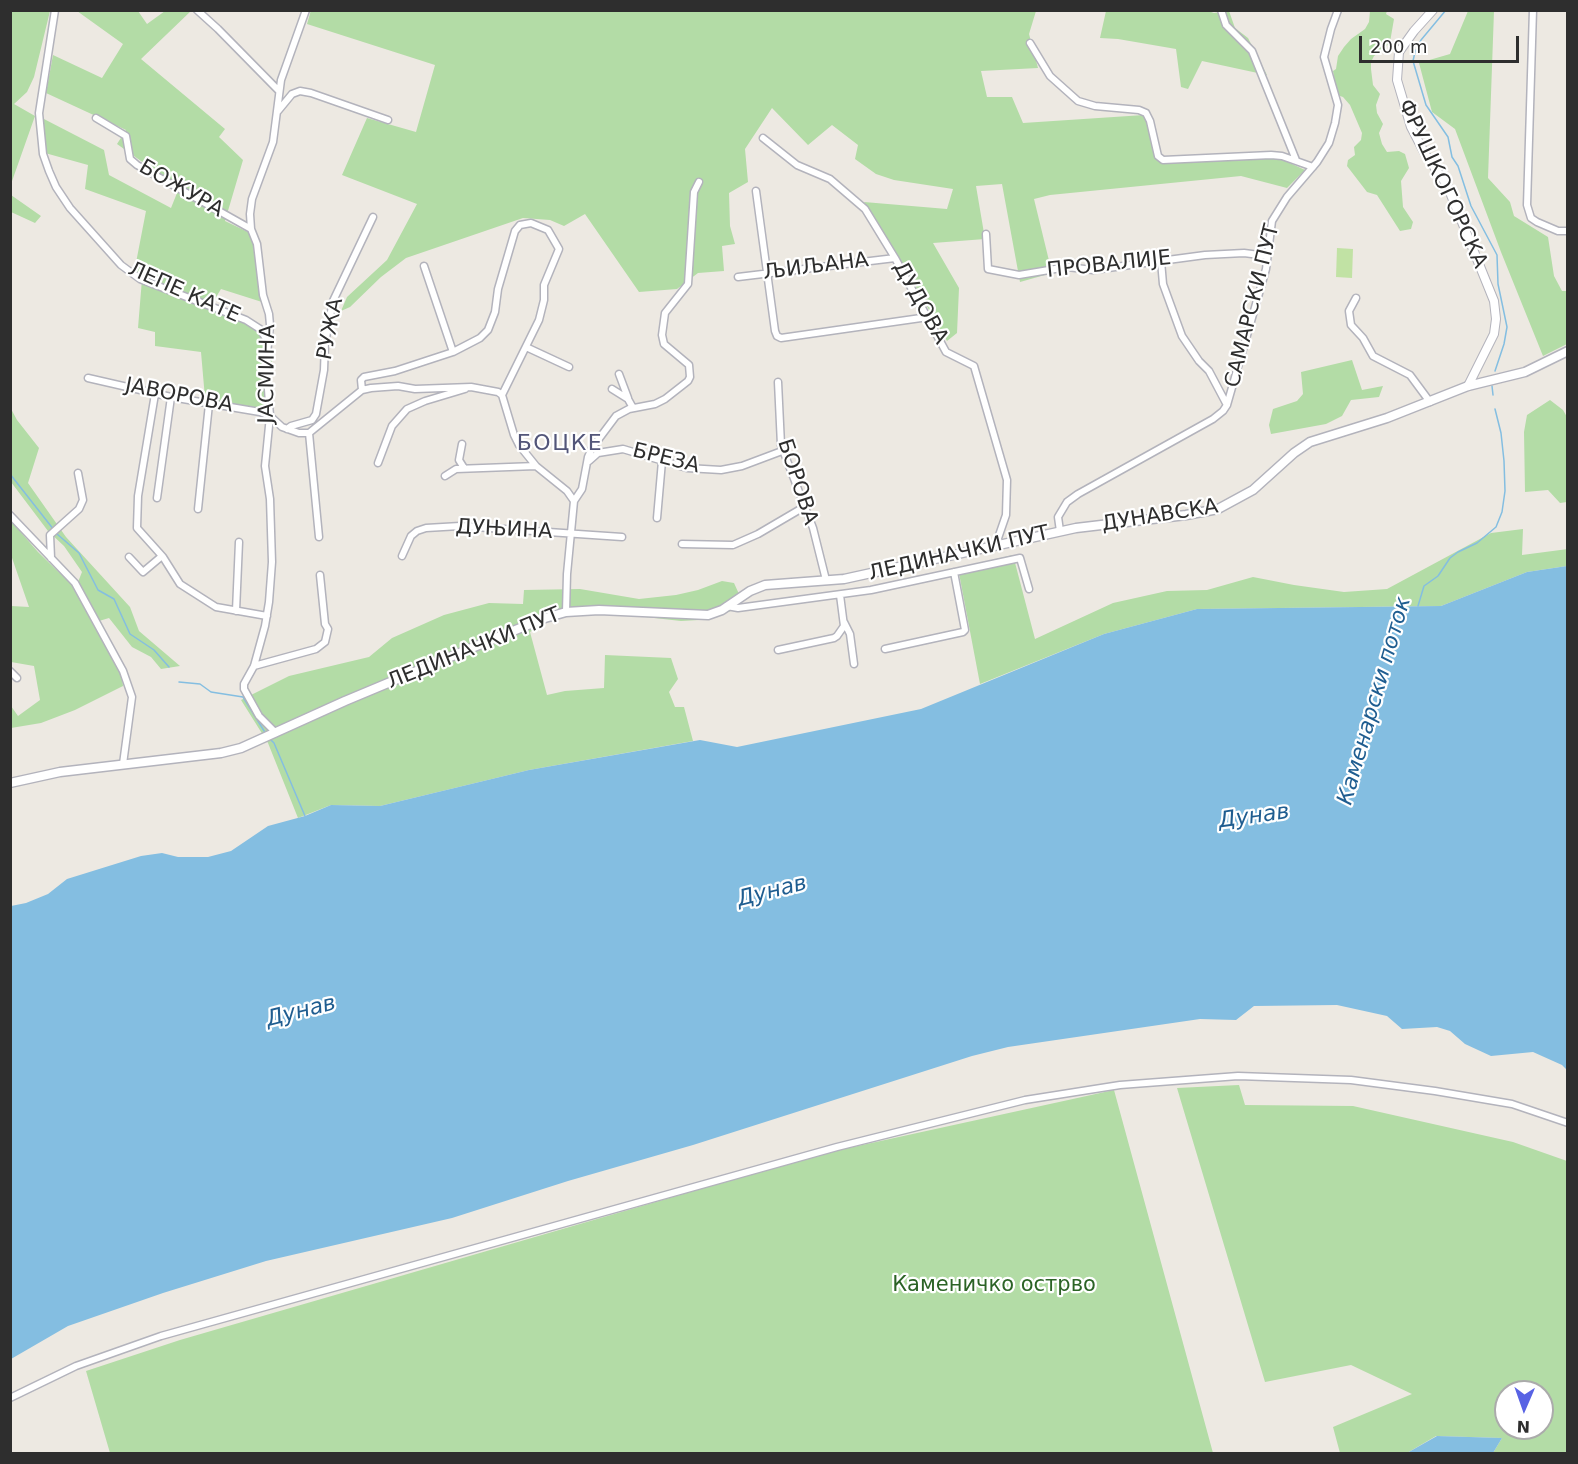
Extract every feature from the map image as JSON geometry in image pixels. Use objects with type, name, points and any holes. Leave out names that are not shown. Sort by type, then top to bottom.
[{"type":"main road","name":"ДУНАВСКА","points":[[1076,528],[1218,510],[1253,490],[1294,453],[1310,442],[1430,402],[1468,386],[1525,372],[1568,351]]},
{"type":"main road","name":"ЛЕДИНАЧКИ ПУТ","points":[[10,783],[49,774],[221,753],[241,748],[345,701],[545,618],[566,612],[599,610],[703,616],[718,612],[750,591],[765,585],[864,575],[1076,528]]},
{"type":"street","name":"ЛЕПЕ КАТЕ","points":[[55,10],[39,113],[44,154],[56,187],[70,208],[120,266],[141,279],[246,320],[260,330],[269,343]]},
{"type":"street","points":[[197,10],[279,91]]},
{"type":"street","name":"ЈАСМИНА","points":[[274,734],[244,692],[244,684],[254,666],[267,616],[272,562],[270,499],[265,466],[270,416],[266,363],[269,314],[263,296],[257,244],[251,229],[250,207],[273,142],[279,91],[306,10]]},
{"type":"street","points":[[1221,10],[1226,25],[1252,51],[1296,160]]},
{"type":"street","name":"САМАРСКИ ПУТ","points":[[1060,531],[1058,517],[1062,508],[1078,494],[1213,419],[1227,405],[1260,293],[1269,232],[1275,216],[1329,143],[1338,105],[1324,57],[1326,43],[1338,10]]},
{"type":"street","name":"ФРУШКОГОРСКА","points":[[1432,10],[1399,52],[1397,80],[1411,128],[1425,154],[1447,185],[1494,302],[1496,319],[1494,334],[1468,386]]},
{"type":"street","points":[[1533,10],[1527,205],[1531,218],[1558,231],[1568,231]]},
{"type":"street","points":[[1030,43],[1050,76],[1078,101],[1095,106],[1139,110],[1146,113],[1156,150],[1161,158],[1172,160],[1271,155],[1296,160],[1313,167]]},
{"type":"street","points":[[278,111],[292,93],[300,91],[388,120]]},
{"type":"street","name":"БОЖУРА","points":[[96,118],[126,136],[130,159],[137,165],[251,229]]},
{"type":"street","name":"ДУДОВА","points":[[763,138],[793,163],[830,179],[852,197],[870,217],[895,258],[946,352],[974,366],[1007,480],[1006,515],[996,544]]},
{"type":"street","points":[[566,612],[565,596],[574,501],[582,489],[587,464],[597,440],[621,412],[656,404],[688,381],[690,377],[689,365],[664,344],[662,335],[665,313],[688,284],[694,192],[699,182]]},
{"type":"street","points":[[756,191],[775,331],[781,338],[928,317]]},
{"type":"street","name":"РУЖА","points":[[287,429],[312,420],[316,414],[333,302],[373,217]]},
{"type":"street","points":[[362,390],[361,380],[364,377],[396,371],[453,352],[480,338],[492,323],[498,290],[515,231],[525,223],[536,224],[548,230],[559,249],[544,285],[544,300],[539,320],[502,395],[519,445],[536,466],[567,491],[574,501]]},
{"type":"street","name":"ПРОВАЛИЈЕ","points":[[986,234],[988,269],[1019,275],[1067,267],[1093,270],[1114,265],[1215,254],[1244,253],[1267,256]]},
{"type":"street","name":"ЉИЉАНА","points":[[738,277],[895,258]]},
{"type":"street","points":[[1161,261],[1163,284],[1182,336],[1198,361],[1209,371],[1227,405]]},
{"type":"street","points":[[424,266],[453,352]]},
{"type":"street","points":[[1356,298],[1349,311],[1351,325],[1373,356],[1410,375],[1430,402]]},
{"type":"street","points":[[526,347],[569,367]]},
{"type":"street","points":[[1479,364],[1484,381]]},
{"type":"street","points":[[619,374],[633,408]]},
{"type":"street","name":"ЈАВОРОВА","points":[[88,378],[270,416]]},
{"type":"street","name":"БОРОВА","points":[[778,382],[782,451],[819,547],[826,580]]},
{"type":"street","points":[[270,416],[276,423],[287,429],[309,433],[362,390],[371,388],[471,387],[494,391],[502,395]]},
{"type":"street","points":[[378,463],[392,426],[407,409],[471,387]]},
{"type":"street","points":[[612,389],[628,399]]},
{"type":"street","points":[[155,393],[138,496],[136,524],[140,532],[162,556],[180,584],[216,607],[267,616]]},
{"type":"street","points":[[157,498],[171,397]]},
{"type":"street","points":[[198,509],[209,404]]},
{"type":"street","points":[[309,433],[319,537]]},
{"type":"street","points":[[462,444],[459,460],[464,468]]},
{"type":"street","name":"БРЕЗА","points":[[587,464],[597,453],[623,449],[687,468],[721,470],[742,466],[782,451]]},
{"type":"street","points":[[657,518],[662,462]]},
{"type":"street","points":[[445,476],[451,470],[464,468],[536,466]]},
{"type":"street","points":[[51,558],[54,531],[79,509],[83,500],[78,473]]},
{"type":"street","points":[[682,544],[727,546],[741,542],[804,507]]},
{"type":"street","points":[[10,515],[75,583],[123,672],[132,697],[123,764]]},
{"type":"street","name":"ДУЊИНА","points":[[402,556],[411,536],[426,528],[460,526],[622,537]]},
{"type":"street","points":[[236,611],[239,542]]},
{"type":"street","points":[[129,557],[143,572],[162,556]]},
{"type":"street","points":[[727,606],[735,609],[840,595],[1020,558],[1029,589]]},
{"type":"street","points":[[885,649],[965,630],[954,572]]},
{"type":"street","points":[[254,666],[316,649],[325,642],[328,629],[325,624],[320,575]]},
{"type":"street","points":[[840,595],[844,621],[850,634],[854,664]]},
{"type":"street","points":[[778,650],[834,639],[842,630],[844,621]]},
{"type":"street","points":[[10,671],[17,678]]},
{"type":"street","points":[[10,1398],[76,1366],[161,1336],[837,1147],[1025,1100],[1120,1085],[1238,1076],[1351,1080],[1512,1104],[1568,1123]]},
{"type":"green space","points":[[192,10],[141,59],[225,129],[219,137],[243,160],[225,221],[248,232],[257,253],[262,302],[221,289],[210,307],[263,331],[272,350],[272,413],[205,398],[201,352],[155,346],[155,332],[138,328],[142,279],[134,273],[146,211],[85,189],[88,165],[45,153],[42,118],[104,150],[109,175],[171,208],[179,188],[117,144],[126,130],[46,93],[53,55],[102,78],[123,44],[77,11],[138,11],[147,24],[165,11]]},
{"type":"green space","points":[[311,10],[1036,11],[1029,34],[1038,68],[981,71],[987,97],[1012,97],[1023,123],[1144,115],[1160,156],[1180,161],[1279,158],[1305,170],[1287,188],[1241,176],[1050,195],[1034,199],[1052,273],[1020,282],[1002,184],[976,186],[985,239],[933,243],[959,288],[957,333],[947,341],[864,202],[947,209],[953,189],[894,180],[876,174],[855,159],[858,145],[832,125],[808,145],[772,108],[745,149],[748,182],[729,193],[730,226],[735,244],[722,246],[724,271],[698,273],[677,289],[639,292],[585,214],[564,226],[550,220],[523,218],[406,258],[381,277],[350,307],[341,311],[347,297],[387,260],[417,204],[342,175],[367,118],[416,132],[435,65],[307,24]]},
{"type":"green space","points":[[1205,10],[1214,13],[1229,11],[1235,28],[1248,38],[1267,75],[1202,61],[1188,89],[1181,87],[1176,49],[1100,38],[1106,11]]},
{"type":"green space","points":[[10,11],[50,11],[34,77],[27,92],[14,104],[35,116],[11,184]]},
{"type":"green space","points":[[1370,11],[1387,11],[1386,14],[1394,19],[1390,42],[1374,56],[1371,69],[1373,85],[1380,94],[1376,105],[1377,113],[1383,124],[1379,133],[1382,144],[1387,152],[1399,151],[1405,154],[1409,168],[1401,181],[1403,207],[1413,222],[1411,229],[1400,231],[1377,195],[1367,192],[1347,166],[1348,160],[1355,155],[1354,147],[1361,140],[1362,133],[1350,105],[1343,97],[1337,95],[1333,71],[1336,69],[1338,56],[1344,47],[1365,29],[1369,22]]},
{"type":"green space","points":[[1468,11],[1494,11],[1488,178],[1510,202],[1514,216],[1548,237],[1554,276],[1562,291],[1567,291],[1567,344],[1543,356],[1455,129],[1432,112],[1419,63],[1450,54]]},
{"type":"green space","points":[[11,195],[41,216],[35,223],[11,212]]},
{"type":"green space","points":[[1337,248],[1353,249],[1352,278],[1336,277]]},
{"type":"green space","points":[[1352,360],[1362,390],[1383,386],[1379,397],[1351,400],[1342,416],[1326,424],[1271,434],[1269,425],[1273,409],[1297,401],[1303,394],[1301,372]]},
{"type":"green space","points":[[1550,400],[1563,410],[1567,417],[1567,502],[1560,503],[1548,490],[1525,492],[1524,432],[1527,415]]},
{"type":"green space","points":[[10,407],[39,448],[28,483],[66,537],[130,607],[139,631],[180,666],[161,669],[151,657],[132,647],[109,618],[99,621],[78,582],[82,572],[64,546],[48,531],[11,482]]},
{"type":"green space","points":[[11,521],[38,552],[72,585],[122,676],[123,686],[75,710],[41,723],[11,728],[11,706],[18,716],[40,700],[34,666],[11,662],[11,606],[29,607],[11,555]]},
{"type":"green space","points":[[1523,529],[1522,555],[1568,549],[1567,566],[1527,572],[1441,606],[1197,609],[1104,634],[980,684],[958,568],[1013,555],[1035,639],[1113,603],[1167,591],[1207,590],[1253,577],[1344,592],[1387,589],[1491,533]]},
{"type":"green space","points":[[722,581],[734,583],[739,594],[727,604],[731,611],[699,620],[681,621],[601,612],[576,612],[548,621],[530,632],[547,695],[604,688],[605,655],[671,658],[678,679],[669,692],[675,707],[684,707],[693,741],[529,770],[380,806],[331,805],[298,818],[268,743],[241,700],[289,676],[369,657],[392,638],[444,615],[489,603],[523,604],[524,590],[580,589],[639,599],[676,595]]},
{"type":"green space","points":[[1239,1085],[1245,1105],[1353,1106],[1513,1142],[1567,1161],[1567,1453],[1493,1453],[1501,1440],[1554,1440],[1554,1380],[1494,1380],[1494,1438],[1436,1436],[1407,1453],[1340,1453],[1333,1427],[1412,1394],[1351,1365],[1265,1382],[1177,1088]]},
{"type":"green space","name":"Каменичко острво","points":[[1114,1090],[1213,1453],[110,1453],[86,1371],[180,1340],[821,1154]]},
{"type":"water","name":"Дунав","points":[[1567,566],[1567,1070],[1562,1065],[1533,1052],[1491,1056],[1465,1044],[1450,1031],[1437,1027],[1402,1029],[1387,1016],[1337,1005],[1254,1006],[1236,1020],[1200,1019],[1008,1047],[972,1056],[693,1145],[452,1218],[266,1261],[163,1293],[68,1326],[11,1359],[11,906],[48,894],[67,879],[141,856],[162,853],[178,857],[208,857],[231,851],[268,826],[305,816],[331,805],[380,806],[529,770],[700,740],[737,747],[921,709],[1104,634],[1197,609],[1441,606],[1527,572]]},
{"type":"water","points":[[1437,1436],[1494,1438],[1494,1440],[1501,1440],[1493,1453],[1407,1453]]},
{"type":"waterway","name":"Каменарски поток","points":[[1446,10],[1421,40],[1413,61],[1426,105],[1448,137],[1452,157],[1458,166],[1471,206],[1497,255],[1498,284],[1507,327],[1495,371]]},
{"type":"waterway","name":"Каменарски поток","points":[[1492,386],[1493,395]]},
{"type":"waterway","name":"Каменарски поток","points":[[1418,606],[1424,586],[1438,576],[1450,558],[1477,543],[1496,527],[1502,512],[1505,491],[1504,461],[1501,433],[1495,409]]},
{"type":"waterway","points":[[10,474],[54,530]]},
{"type":"waterway","points":[[57,534],[79,553],[98,590],[114,599],[130,634],[154,650],[169,667]]},
{"type":"waterway","points":[[179,682],[200,684],[211,692],[243,697],[266,734]]},
{"type":"waterway","points":[[269,738],[274,743],[305,816]]},
{"type":"district","name":"БОЦКЕ","points":[[560,444]]}]
